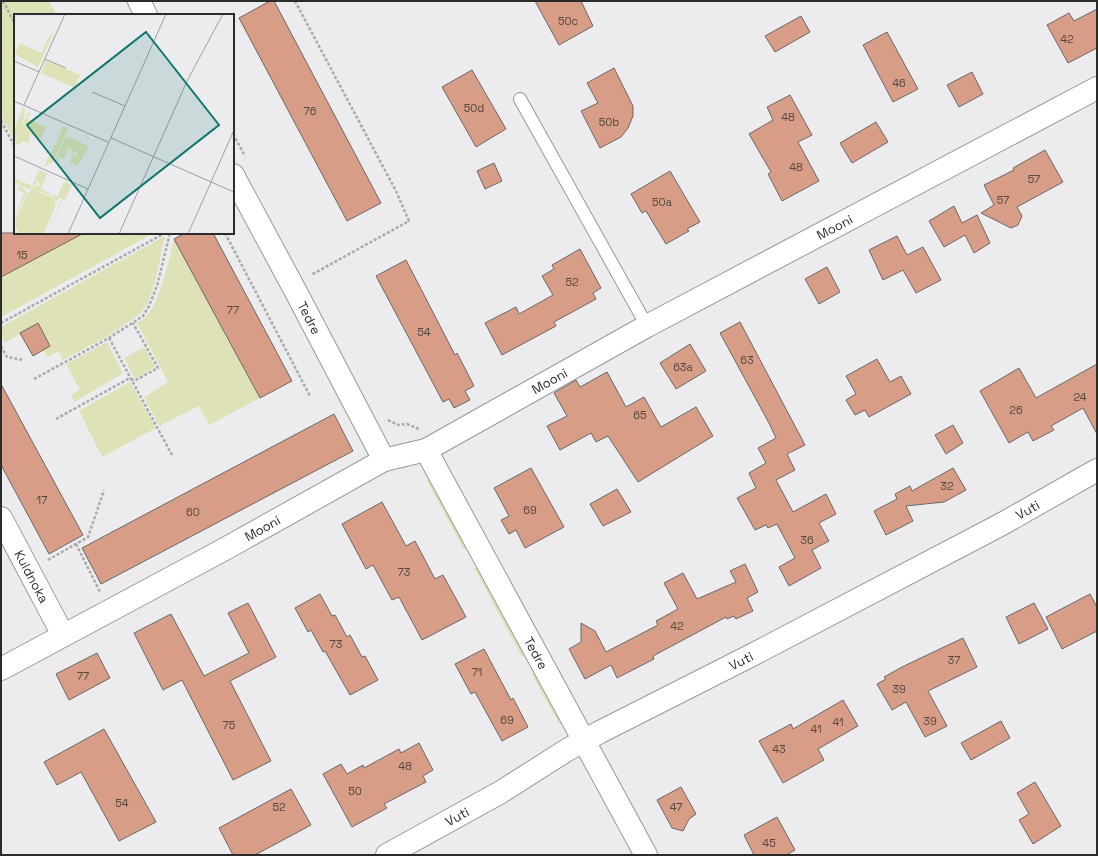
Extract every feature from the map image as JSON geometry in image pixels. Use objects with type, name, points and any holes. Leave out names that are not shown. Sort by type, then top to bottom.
[{"type":"street","points":[[139,1],[146,14]]},
{"type":"street","name":"Mooni","points":[[1,669],[223,550],[384,460],[426,450],[647,326],[1097,88]]},
{"type":"street","name":"Tedre","points":[[234,178],[384,460]]},
{"type":"street","name":"Tedre","points":[[426,450],[646,855]]},
{"type":"street","name":"Vuti","points":[[387,855],[501,792],[584,741],[1002,524],[1097,470]]},
{"type":"street","name":"Kuldnoka","points":[[1,518],[63,635]]},
{"type":"lane","points":[[520,99],[647,326]]},
{"type":"path","points":[[3,1],[14,22]]},
{"type":"path","points":[[295,1],[396,191],[409,221],[308,276]]},
{"type":"path","points":[[1,121],[14,145]]},
{"type":"path","points":[[1,323],[163,234]]},
{"type":"path","points":[[34,379],[109,338],[143,316],[149,306],[157,286],[170,234]]},
{"type":"path","points":[[226,234],[310,396]]},
{"type":"path","points":[[56,419],[128,379],[136,380],[158,368],[133,323]]},
{"type":"path","points":[[109,338],[172,455]]},
{"type":"path","points":[[1,346],[7,357],[24,360]]},
{"type":"path","points":[[45,562],[88,537],[104,490]]},
{"type":"path","points":[[76,544],[110,611]]},
{"type":"green space","points":[[1,1],[49,1],[56,14],[14,14],[14,140],[1,116]]},
{"type":"green space","points":[[82,234],[152,234],[1,317],[1,277]]},
{"type":"green space","points":[[165,236],[155,282],[148,303],[140,314],[108,336],[63,360],[58,351],[48,357],[43,350],[50,346],[38,323],[5,343],[1,336],[1,327]]},
{"type":"green space","points":[[174,239],[260,398],[209,425],[199,406],[159,426],[144,397],[168,382],[137,323],[145,318],[155,302],[167,269]]},
{"type":"green space","points":[[107,342],[123,373],[74,402],[71,395],[80,390],[66,364]]},
{"type":"green space","points":[[144,347],[155,367],[135,379],[124,358]]},
{"type":"green space","points":[[130,382],[156,428],[102,457],[79,411]]},
{"type":"green space","points":[[429,477],[469,544],[464,550],[428,483],[427,480]]},
{"type":"green space","points":[[474,568],[481,568],[526,651],[522,657]]},
{"type":"green space","points":[[531,673],[539,674],[563,721],[560,724],[558,722]]},
{"type":"building","points":[[270,1],[274,1],[381,203],[347,221],[239,18]]},
{"type":"building","points":[[535,1],[581,1],[593,26],[559,45]]},
{"type":"building","points":[[1097,9],[1097,48],[1068,63],[1047,25],[1069,13],[1074,21]]},
{"type":"building","points":[[801,16],[810,32],[775,52],[765,36]]},
{"type":"building","points":[[887,32],[918,89],[893,102],[863,45]]},
{"type":"building","points":[[614,68],[633,106],[633,116],[628,128],[621,137],[600,148],[581,111],[598,103],[587,83]]},
{"type":"building","points":[[472,70],[506,129],[476,147],[442,87]]},
{"type":"building","points":[[972,72],[983,94],[959,107],[947,85]]},
{"type":"building","points":[[790,95],[812,135],[798,142],[819,181],[782,201],[768,174],[771,172],[749,134],[773,120],[767,107]]},
{"type":"building","points":[[876,122],[888,142],[852,163],[840,143]]},
{"type":"building","points":[[1045,150],[1063,182],[1017,207],[1022,216],[1018,225],[1011,228],[981,213],[994,205],[984,185],[1014,170],[1013,168]]},
{"type":"building","points":[[494,163],[502,181],[485,189],[477,171]]},
{"type":"building","points":[[670,171],[700,222],[687,229],[689,231],[666,244],[646,211],[642,213],[631,194]]},
{"type":"building","points":[[954,206],[962,223],[977,215],[990,243],[974,253],[965,235],[944,247],[929,221]]},
{"type":"building","points":[[1,233],[82,234],[1,277]]},
{"type":"building","points":[[183,234],[214,234],[292,381],[260,398],[174,239]]},
{"type":"building","points":[[897,236],[907,255],[923,247],[941,280],[916,293],[903,270],[883,280],[869,250]]},
{"type":"building","points":[[580,249],[601,288],[593,293],[596,299],[554,322],[556,326],[502,355],[485,323],[516,307],[519,314],[553,295],[542,276],[554,269],[552,265]]},
{"type":"building","points":[[406,260],[455,355],[457,353],[474,386],[465,391],[470,400],[454,408],[449,399],[443,402],[376,276]]},
{"type":"building","points":[[827,267],[840,292],[819,304],[805,279]]},
{"type":"building","points":[[740,322],[805,445],[787,454],[795,470],[776,480],[793,512],[826,494],[836,514],[819,523],[829,541],[812,550],[821,568],[789,586],[779,567],[795,558],[777,524],[768,528],[766,525],[755,530],[737,498],[756,488],[749,473],[766,463],[758,448],[776,438],[720,333]]},
{"type":"building","points":[[38,323],[50,346],[33,356],[20,333]]},
{"type":"building","points":[[690,344],[706,371],[676,389],[660,363]]},
{"type":"building","points":[[877,359],[890,382],[901,376],[911,394],[869,417],[865,410],[855,415],[846,400],[856,394],[846,376]]},
{"type":"building","points":[[1097,364],[1097,434],[1083,408],[1051,426],[1054,430],[1033,441],[1028,432],[1009,443],[980,391],[1019,368],[1036,398]]},
{"type":"building","points":[[607,372],[626,407],[644,397],[661,427],[696,407],[713,436],[638,482],[608,436],[596,442],[591,433],[560,450],[547,426],[567,416],[554,393],[576,380],[580,387]]},
{"type":"building","points":[[1,384],[83,535],[49,554],[1,465]]},
{"type":"building","points":[[334,414],[353,451],[101,584],[82,548]]},
{"type":"building","points":[[953,425],[963,443],[946,454],[935,435]]},
{"type":"building","points":[[531,468],[564,527],[525,548],[516,530],[509,534],[501,520],[509,516],[494,488]]},
{"type":"building","points":[[953,468],[966,490],[944,502],[906,506],[913,521],[886,535],[874,511],[897,499],[895,494],[910,486],[912,491]]},
{"type":"building","points":[[617,489],[631,512],[603,526],[590,504]]},
{"type":"building","points":[[382,502],[406,546],[415,541],[435,579],[443,575],[466,617],[422,640],[399,597],[392,600],[373,565],[366,569],[342,524]]},
{"type":"building","points":[[745,564],[758,592],[747,598],[753,611],[736,619],[734,616],[727,619],[726,617],[653,656],[654,659],[617,678],[611,665],[585,679],[569,649],[581,642],[581,623],[595,631],[606,652],[658,625],[656,621],[678,609],[664,583],[683,573],[697,599],[736,582],[730,571]]},
{"type":"building","points":[[320,594],[332,616],[335,615],[347,637],[350,635],[362,657],[365,656],[378,680],[350,695],[325,651],[323,652],[311,630],[308,632],[295,608]]},
{"type":"building","points":[[1090,594],[1097,607],[1097,631],[1062,649],[1046,617]]},
{"type":"building","points":[[248,603],[276,657],[230,681],[271,761],[233,780],[182,680],[163,690],[134,633],[171,614],[204,676],[249,653],[228,613]]},
{"type":"building","points":[[1034,603],[1048,629],[1019,644],[1006,617]]},
{"type":"building","points":[[963,638],[977,667],[928,691],[947,726],[925,737],[906,702],[892,710],[877,684],[886,679],[884,677],[904,666]]},
{"type":"building","points":[[484,649],[511,700],[513,698],[528,727],[502,741],[475,692],[471,694],[455,664]]},
{"type":"building","points":[[97,653],[110,678],[69,700],[56,674]]},
{"type":"building","points":[[843,700],[858,726],[818,749],[824,760],[783,783],[759,741],[791,724],[793,729]]},
{"type":"building","points":[[1001,721],[1010,738],[971,760],[961,743]]},
{"type":"building","points":[[104,729],[156,822],[119,841],[81,772],[57,785],[44,762]]},
{"type":"building","points":[[419,743],[433,770],[423,776],[426,782],[384,804],[387,808],[352,827],[323,774],[341,764],[347,774],[363,765],[364,768],[399,749],[401,753]]},
{"type":"building","points":[[1035,782],[1061,826],[1033,844],[1019,820],[1029,814],[1017,793]]},
{"type":"building","points":[[681,787],[696,814],[689,819],[683,831],[672,828],[657,800]]},
{"type":"building","points":[[291,789],[311,825],[255,855],[233,855],[219,828]]},
{"type":"building","points":[[777,817],[795,850],[786,855],[754,855],[744,835]]}]
